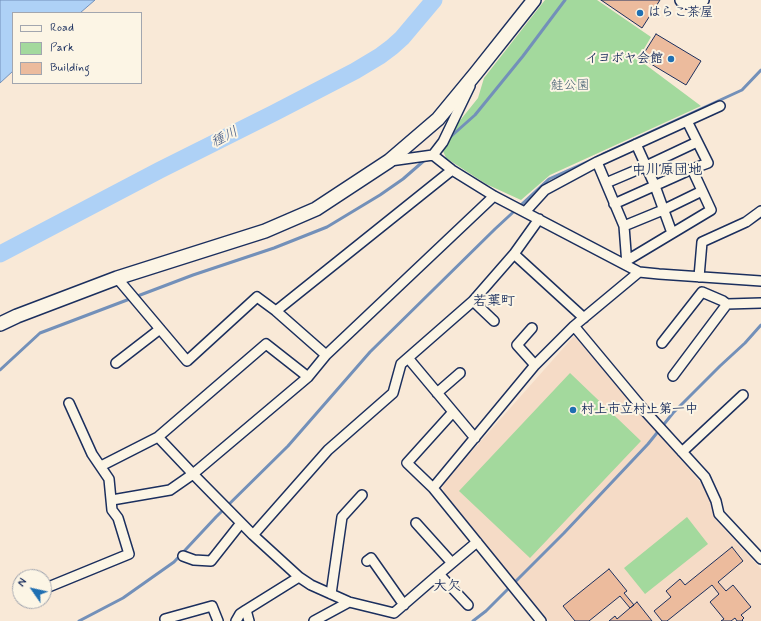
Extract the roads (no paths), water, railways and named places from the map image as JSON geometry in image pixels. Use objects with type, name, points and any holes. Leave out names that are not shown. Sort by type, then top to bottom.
[{"type":"street","points":[[0,324],[17,316],[117,278],[258,233],[316,209],[389,161],[438,119],[476,74],[534,0]]},
{"type":"street","points":[[682,0],[687,2],[697,2],[702,0]]},
{"type":"street","points":[[389,161],[433,154],[443,142],[476,74]]},
{"type":"street","points":[[525,212],[545,190],[597,162],[720,106]]},
{"type":"street","points":[[614,204],[708,162],[687,121]]},
{"type":"street","points":[[606,183],[697,142]]},
{"type":"street","points":[[636,144],[655,186],[672,233]]},
{"type":"street","points":[[433,154],[452,170],[494,196],[626,263],[640,272],[761,281]]},
{"type":"street","points":[[597,162],[624,226],[626,263]]},
{"type":"street","points":[[626,263],[711,210],[692,169]]},
{"type":"street","points":[[276,311],[452,170]]},
{"type":"street","points":[[624,226],[663,210],[702,191]]},
{"type":"street","points":[[112,500],[170,490],[193,474],[308,377],[326,355],[494,196]]},
{"type":"street","points":[[698,277],[702,242],[746,222],[761,211]]},
{"type":"street","points":[[253,535],[328,450],[393,393],[401,364],[473,301],[514,254],[539,220]]},
{"type":"street","points":[[514,254],[584,318]]},
{"type":"street","points":[[432,488],[535,365],[574,326],[640,272]]},
{"type":"street","points":[[117,278],[187,360],[257,297],[276,311],[326,355]]},
{"type":"street","points":[[662,343],[702,292],[727,304],[761,303]]},
{"type":"street","points":[[473,301],[494,322]]},
{"type":"street","points":[[674,376],[727,304]]},
{"type":"street","points":[[574,326],[644,410],[705,477],[716,501],[719,514],[761,559]]},
{"type":"street","points":[[532,328],[517,345],[535,365]]},
{"type":"street","points":[[116,363],[160,329]]},
{"type":"street","points":[[101,466],[158,437],[266,344],[308,377]]},
{"type":"street","points":[[408,358],[475,438]]},
{"type":"street","points":[[438,393],[460,373]]},
{"type":"street","points":[[682,452],[743,395]]},
{"type":"street","points":[[52,586],[129,554],[118,518],[112,510],[110,479],[92,454],[69,403]]},
{"type":"street","points":[[453,412],[407,462],[432,488],[477,542],[537,620]]},
{"type":"street","points":[[158,437],[241,523],[299,578],[349,602],[397,617],[404,605],[477,542]]},
{"type":"street","points":[[331,594],[342,517],[362,495]]},
{"type":"street","points":[[183,556],[194,560],[211,561],[241,523]]},
{"type":"street","points":[[416,523],[452,563]]},
{"type":"street","points":[[367,561],[371,558],[404,605]]},
{"type":"street","points":[[439,574],[468,604]]},
{"type":"street","points":[[236,621],[240,614],[299,578]]},
{"type":"street","points":[[314,621],[349,602]]},
{"type":"street","points":[[165,619],[212,606],[218,621]]},
{"type":"street","points":[[246,610],[249,621]]},
{"type":"water","points":[[0,0],[95,0],[81,12],[12,12],[12,72],[0,83]]},
{"type":"waterway","name":"種川","points":[[0,254],[160,170],[355,71],[392,47],[402,38],[434,0]]},
{"type":"waterway","points":[[448,139],[475,115],[523,56],[565,0]]},
{"type":"waterway","points":[[603,154],[742,90],[761,70]]},
{"type":"waterway","points":[[79,621],[123,598],[174,562],[216,517],[288,446],[370,352],[495,229],[549,179],[598,157]]},
{"type":"waterway","points":[[0,370],[40,333],[193,275],[274,248],[327,227],[380,195],[403,179],[426,159]]},
{"type":"waterway","points":[[473,621],[486,611],[564,533],[648,444],[673,413],[745,343],[761,325]]},
{"type":"place","name":"はらこ茶屋","points":[[640,13]]},
{"type":"place","name":"イヨボヤ会館","points":[[671,59]]},
{"type":"place","name":"村上市立村上第一中","points":[[573,410]]},
{"type":"district","name":"中川原団地","points":[[667,171]]},
{"type":"district","name":"若葉町","points":[[494,302]]},
{"type":"district","name":"大欠","points":[[447,587]]},
{"type":"park label","name":"鮭公園","points":[[570,86]]}]
